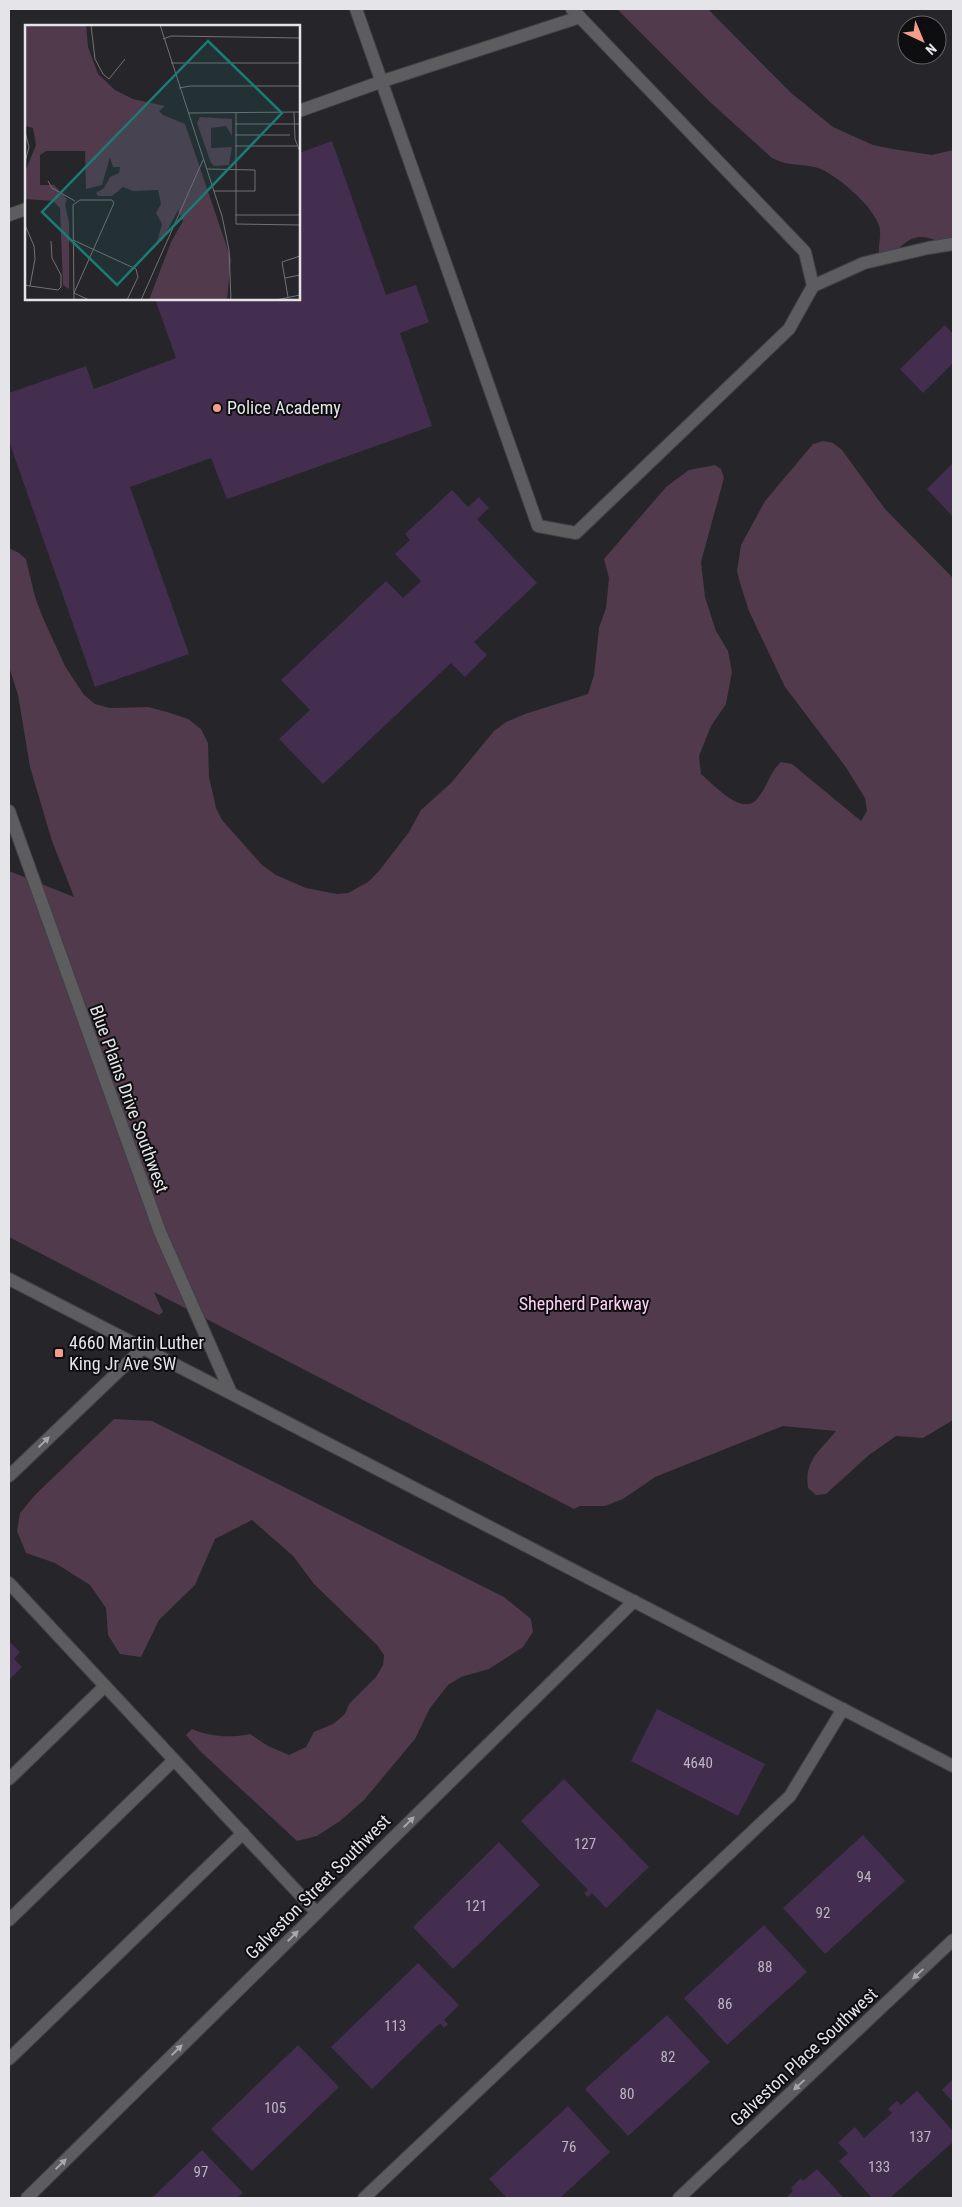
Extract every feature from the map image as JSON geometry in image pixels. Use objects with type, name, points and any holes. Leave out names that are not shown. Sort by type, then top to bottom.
[{"type":"street","points":[[356,9],[383,81],[538,526],[576,533],[789,329],[813,286],[864,263],[953,244]]},
{"type":"street","points":[[300,111],[576,13],[805,252],[813,286]]},
{"type":"street","points":[[9,215],[25,209]]},
{"type":"street","name":"Blue Plains Drive Southwest","points":[[9,811],[160,1232],[231,1392]]},
{"type":"street","points":[[9,1278],[953,1766]]},
{"type":"street","points":[[9,1476],[142,1348]]},
{"type":"street","points":[[9,1583],[317,1913]]},
{"type":"street","name":"Galveston Street Southwest","points":[[27,2198],[634,1601]]},
{"type":"street","points":[[9,1779],[105,1686]]},
{"type":"street","points":[[364,2198],[790,1796],[843,1709]]},
{"type":"street","points":[[9,1920],[174,1760]]},
{"type":"street","points":[[9,2059],[243,1833]]},
{"type":"street","name":"Galveston Place Southwest","points":[[679,2198],[953,1940]]},
{"type":"green space","points":[[617,9],[708,9],[790,92],[833,127],[873,145],[893,149],[932,155],[953,150],[953,245],[920,237],[908,241],[890,257],[879,253],[879,226],[870,210],[853,192],[834,177],[818,168],[784,163],[772,158],[710,102]]},
{"type":"green space","name":"Shepherd Parkway","points":[[823,441],[833,443],[842,450],[885,509],[953,578],[953,1420],[923,1438],[896,1436],[869,1455],[826,1494],[816,1495],[808,1488],[808,1470],[814,1456],[836,1431],[783,1426],[655,1477],[623,1499],[605,1506],[580,1506],[574,1509],[154,1292],[163,1312],[159,1315],[9,1237],[9,871],[74,897],[52,841],[30,767],[18,695],[9,667],[9,548],[26,559],[35,597],[43,618],[65,666],[84,695],[95,704],[110,708],[148,707],[188,719],[201,729],[208,743],[209,777],[216,808],[222,820],[262,865],[276,875],[306,888],[337,894],[348,893],[368,882],[379,871],[409,832],[421,810],[451,783],[494,731],[506,722],[525,714],[588,694],[594,675],[599,628],[606,608],[609,578],[604,559],[666,487],[689,470],[715,465],[721,469],[724,478],[701,562],[705,597],[716,631],[728,651],[732,672],[726,704],[711,726],[699,756],[701,774],[736,802],[751,804],[760,795],[781,762],[792,764],[861,821],[867,811],[865,798],[845,766],[785,687],[749,611],[737,571],[741,545],[765,501],[813,444]]},
{"type":"green space","points":[[114,1419],[152,1421],[504,1597],[531,1619],[533,1632],[523,1647],[489,1669],[461,1677],[448,1685],[430,1708],[415,1739],[364,1800],[340,1821],[317,1836],[297,1841],[200,1751],[186,1735],[192,1729],[206,1734],[221,1736],[250,1734],[268,1746],[289,1755],[306,1747],[314,1732],[333,1724],[345,1714],[349,1704],[376,1677],[383,1665],[384,1655],[377,1645],[314,1584],[293,1556],[252,1520],[215,1539],[195,1585],[159,1620],[141,1657],[120,1654],[108,1635],[106,1608],[90,1585],[55,1563],[26,1553],[17,1531],[20,1513],[35,1495]]},
{"type":"building","name":"Police Academy","points":[[332,141],[386,295],[416,285],[429,322],[400,333],[432,426],[227,499],[211,458],[130,487],[189,654],[95,687],[9,441],[9,393],[86,366],[94,389],[176,358],[155,300],[300,300],[300,153]]},
{"type":"building","points":[[945,325],[953,334],[953,363],[923,393],[900,369]]},
{"type":"building","points":[[953,463],[953,517],[927,489]]},
{"type":"building","points":[[452,490],[468,507],[479,497],[489,508],[477,519],[537,583],[474,642],[487,655],[465,677],[451,663],[323,784],[279,739],[310,710],[281,680],[386,581],[403,598],[421,581],[395,554],[410,540],[405,534]]},
{"type":"building","points":[[10,1642],[20,1652],[14,1659],[22,1667],[9,1680]]},
{"type":"building","points":[[657,1709],[765,1764],[738,1816],[631,1761]]},
{"type":"building","points":[[564,1779],[649,1867],[606,1908],[592,1893],[588,1897],[584,1893],[588,1890],[521,1821]]},
{"type":"building","points":[[863,1835],[905,1881],[825,1954],[783,1908]]},
{"type":"building","points":[[499,1842],[540,1885],[453,1969],[413,1927]]},
{"type":"building","points":[[764,1925],[807,1972],[727,2045],[684,1998]]},
{"type":"building","points":[[418,1963],[459,2005],[444,2020],[448,2024],[444,2028],[440,2023],[372,2089],[331,2047]]},
{"type":"building","points":[[667,2015],[710,2062],[628,2136],[585,2089]]},
{"type":"building","points":[[298,2045],[339,2087],[252,2171],[211,2129]]},
{"type":"building","points":[[953,2079],[953,2102],[942,2090]]},
{"type":"building","points":[[917,2091],[953,2131],[953,2142],[890,2198],[872,2198],[839,2161],[848,2153],[838,2143],[855,2127],[864,2138],[892,2113],[888,2109],[897,2101],[901,2105]]},
{"type":"building","points":[[568,2106],[610,2152],[560,2198],[507,2198],[489,2179]]},
{"type":"building","points":[[202,2150],[243,2193],[237,2198],[152,2198]]},
{"type":"building","points":[[817,2169],[844,2198],[786,2198],[793,2191],[791,2188],[801,2178],[803,2181]]},
{"type":"place","name":"Police Academy","points":[[217,408]]},
{"type":"place","name":"4660 Martin Luther King Jr Ave SW","points":[[59,1353]]}]
